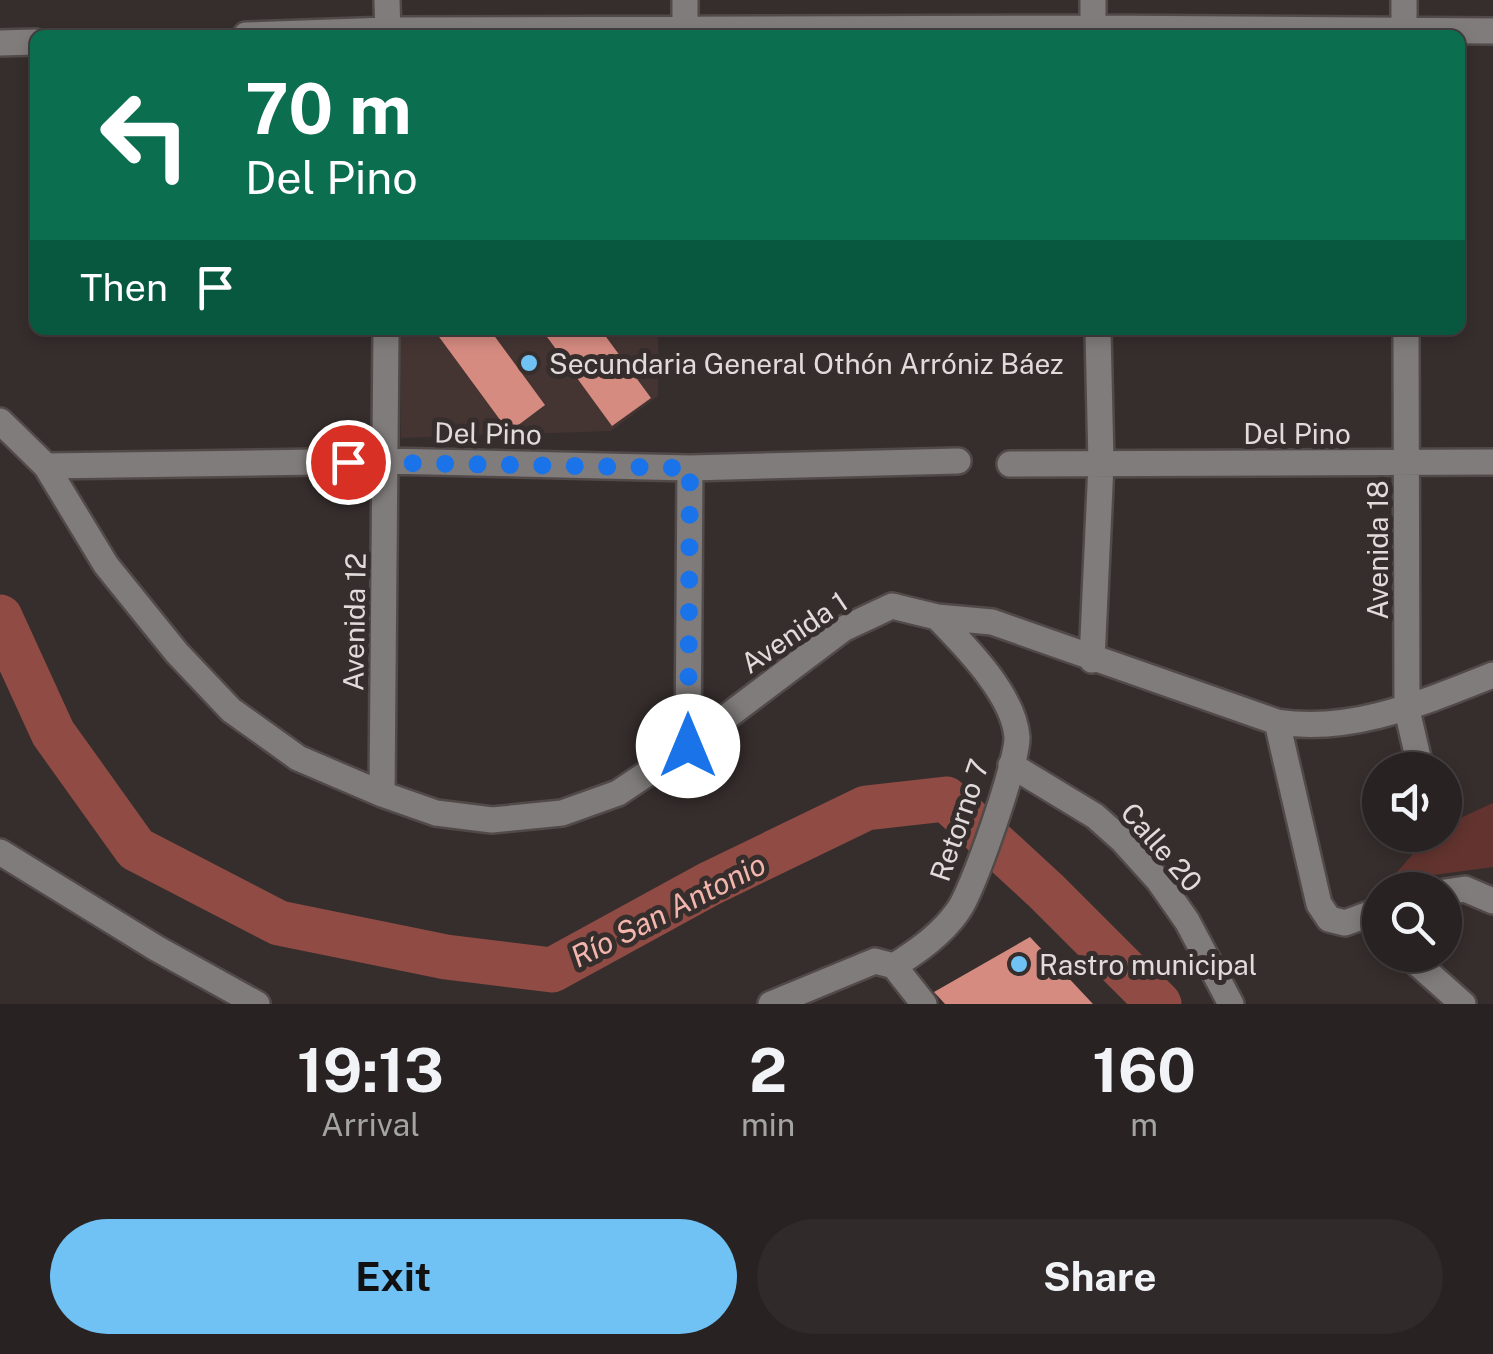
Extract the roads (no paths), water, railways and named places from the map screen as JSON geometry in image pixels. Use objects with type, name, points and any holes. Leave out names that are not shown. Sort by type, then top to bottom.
[{"type":"street","points":[[388,0],[388,30]]},
{"type":"street","points":[[685,0],[685,30]]},
{"type":"street","points":[[1093,0],[1093,30]]},
{"type":"street","points":[[1404,0],[1404,30]]},
{"type":"street","points":[[1465,31],[1493,31]]},
{"type":"street","points":[[0,43],[30,42]]},
{"type":"street","name":"Avenida 12","points":[[382,794],[386,335]]},
{"type":"street","points":[[1092,660],[1101,464],[1098,335]]},
{"type":"street","name":"Avenida 18","points":[[1406,335],[1407,710],[1417,752]]},
{"type":"street","name":"Avenida 1","points":[[0,421],[46,466],[106,565],[176,653],[231,710],[298,758],[436,813],[492,820],[562,813],[618,793],[688,746],[843,628],[892,606],[937,617],[992,622],[1277,722],[1307,727],[1407,710],[1493,674]]},
{"type":"street","name":"Del Pino","points":[[46,466],[385,461],[690,468],[958,461]]},
{"type":"street","name":"Del Pino","points":[[1010,464],[1493,462]]},
{"type":"street","points":[[688,746],[690,468]]},
{"type":"street","name":"Retorno 7","points":[[770,1004],[875,961],[894,966],[926,945],[960,910],[1010,770],[1017,738],[1008,702],[937,617]]},
{"type":"street","points":[[1277,722],[1319,904],[1329,919],[1345,924],[1362,917]]},
{"type":"street","name":"Calle 20","points":[[1010,770],[1095,816],[1159,880],[1187,921],[1231,1004]]},
{"type":"street","points":[[0,852],[156,948],[257,1004]]},
{"type":"street","points":[[1462,890],[1493,901]]},
{"type":"street","points":[[894,966],[924,1004]]},
{"type":"street","points":[[1427,972],[1463,1004]]},
{"type":"waterway","name":"Río San Antonio","points":[[0,617],[53,733],[136,849],[279,923],[446,957],[552,970],[709,884],[866,808],[946,799],[1046,891],[1159,1004]]},
{"type":"place","name":"Secundaria General Othón Arróniz Báez","points":[[529,363]]},
{"type":"place","name":"Rastro municipal","points":[[1019,964]]}]
